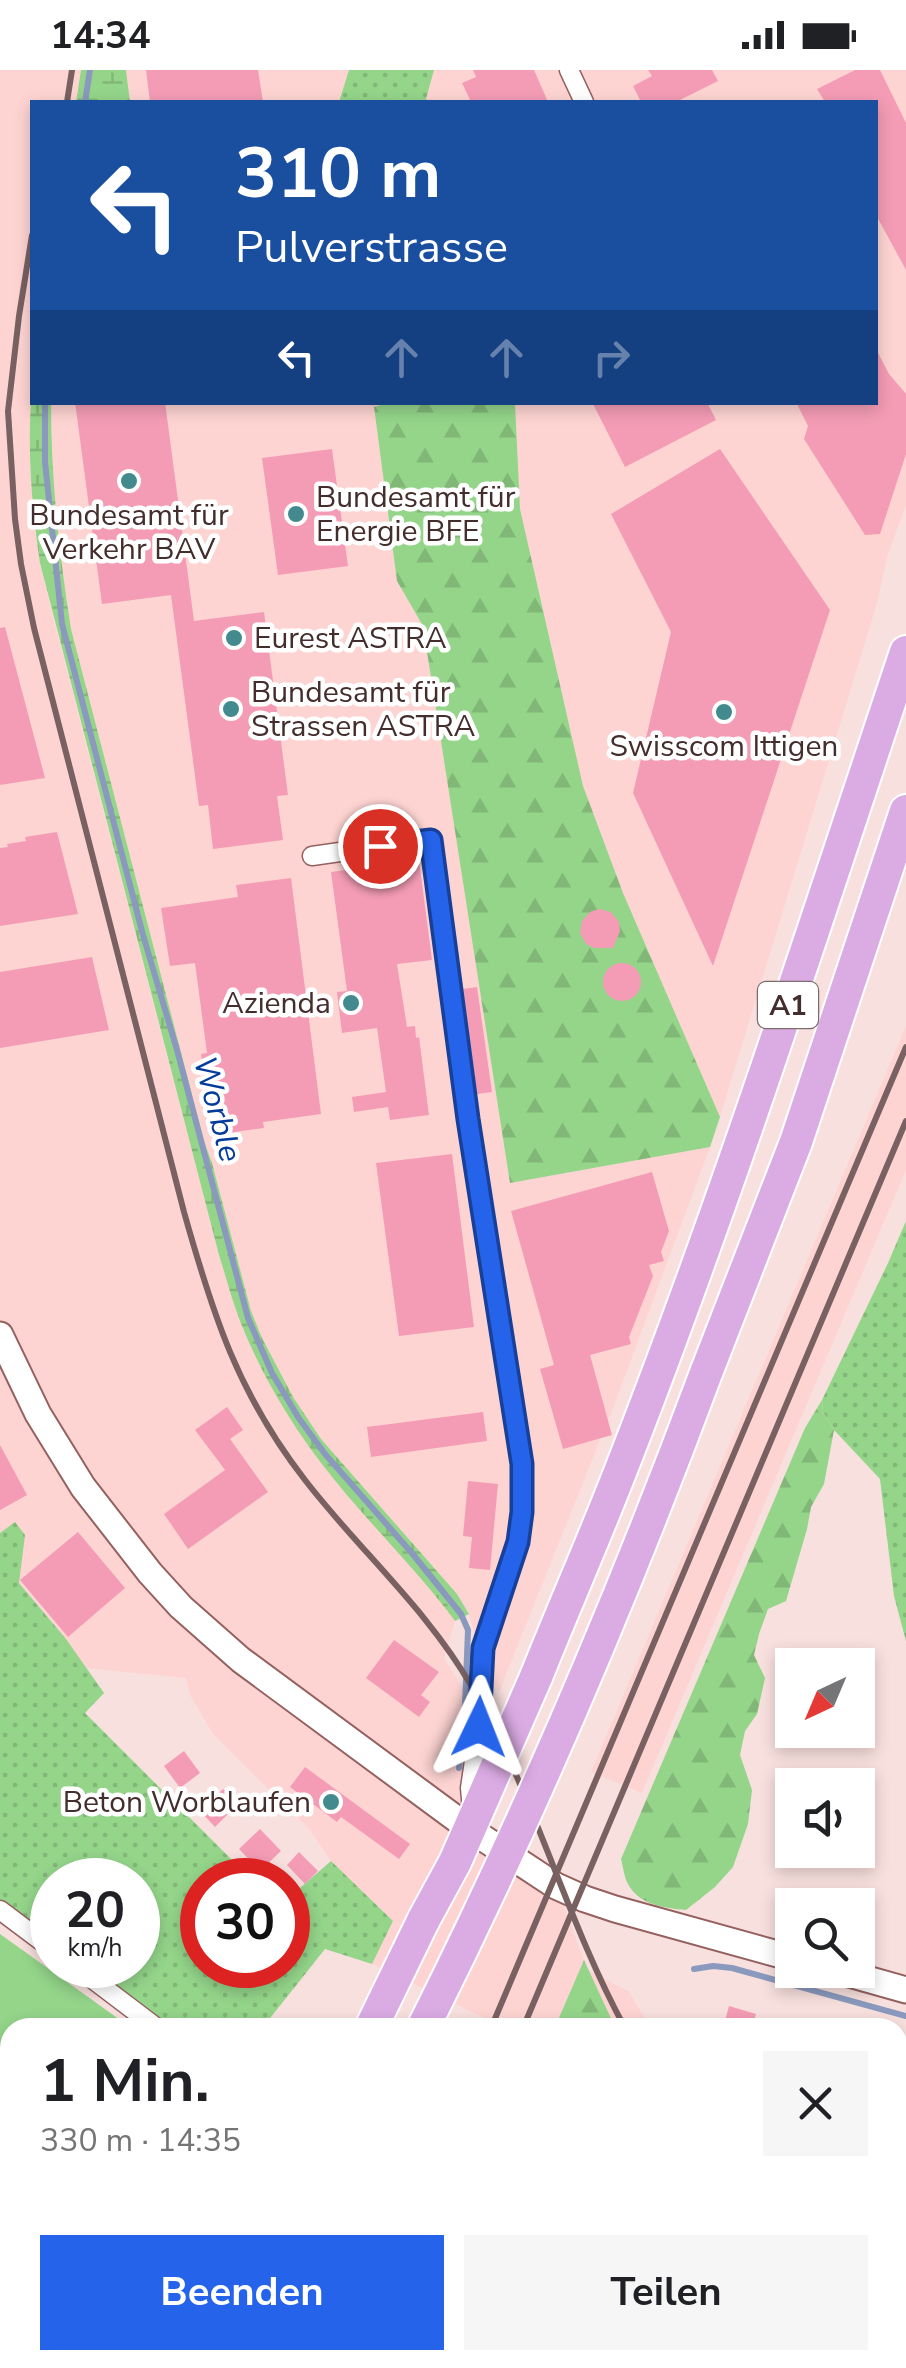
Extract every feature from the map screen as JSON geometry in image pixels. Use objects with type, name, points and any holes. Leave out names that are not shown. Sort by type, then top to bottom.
[{"type":"highway","name":"A1","points":[[376,2018],[493,1778],[622,1467],[747,1125],[906,652]]},
{"type":"highway","name":"A1","points":[[428,2018],[534,1796],[666,1483],[796,1142],[906,811]]},
{"type":"main road","points":[[0,1335],[38,1414],[83,1487],[181,1607],[241,1660],[474,1832],[556,1886],[585,1899],[775,1953]]},
{"type":"main road","points":[[875,1981],[906,1990]]},
{"type":"street","points":[[569,70],[583,100]]},
{"type":"street","points":[[312,856],[431,840],[468,1119],[522,1464],[518,1542],[483,1648],[479,1727],[470,1788],[474,1832]]},
{"type":"street","points":[[0,1910],[30,1932]]},
{"type":"street","points":[[104,1988],[144,2018]]},
{"type":"shaded area","points":[[0,70],[81,70],[76,100],[30,100],[30,467],[40,563],[54,621],[239,1319],[287,1414],[455,1621],[444,1658],[485,1724],[474,1832],[556,1886],[584,1960],[559,2018],[484,2018],[372,1964],[393,1921],[331,1861],[310,1830],[213,1734],[190,1695],[186,1678],[86,1668],[19,1582],[15,1523],[0,1533]]},
{"type":"shaded area","points":[[126,70],[349,70],[340,100],[130,100]]},
{"type":"shaded area","points":[[434,70],[906,70],[906,505],[887,557],[878,600],[720,1117],[623,893],[583,786],[520,509],[515,405],[878,405],[878,100],[426,99]]},
{"type":"shaded area","points":[[51,405],[384,405],[374,408],[397,581],[423,626],[510,1183],[710,1147],[615,1403],[499,1692],[481,1657],[469,1614],[457,1594],[321,1439],[293,1397],[251,1311],[71,629],[58,551]]},
{"type":"shaded area","points":[[906,1026],[906,1170],[642,1793],[591,1772]]},
{"type":"shaded area","points":[[588,1970],[629,1992],[645,2018],[611,2018]]},
{"type":"green space","points":[[81,70],[126,70],[130,100],[76,100]]},
{"type":"green space","points":[[349,70],[434,70],[427,100],[340,100]]},
{"type":"green space","points":[[31,405],[51,405],[56,516],[71,629],[251,1311],[293,1397],[321,1439],[457,1594],[469,1614],[455,1621],[312,1451],[267,1379],[237,1313],[40,563]]},
{"type":"green space","points":[[515,405],[520,509],[583,786],[623,893],[720,1117],[710,1147],[510,1183],[423,626],[397,581],[374,407]]},
{"type":"green space","points":[[906,1221],[906,1641],[894,1596],[880,1479],[834,1430],[823,1412],[822,1400]]},
{"type":"green space","points":[[822,1400],[823,1412],[834,1430],[824,1484],[811,1507],[786,1601],[768,1609],[754,1655],[765,1678],[757,1714],[745,1731],[740,1755],[752,1790],[748,1824],[733,1867],[715,1887],[686,1910],[653,1904],[633,1891],[621,1859],[805,1428]]},
{"type":"green space","points":[[15,1522],[25,1535],[19,1583],[104,1693],[85,1713],[230,1858],[180,1858],[180,1988],[294,1988],[270,2018],[144,2018],[104,1988],[160,1988],[160,1858],[30,1858],[30,1932],[0,1910],[0,1533]]},
{"type":"green space","points":[[331,1861],[393,1921],[372,1964],[325,1949],[310,1968],[310,1879]]},
{"type":"green space","points":[[0,1934],[30,1955],[30,1988],[75,1988],[117,2018],[0,2018]]},
{"type":"green space","points":[[584,1960],[611,2018],[559,2018]]},
{"type":"building","points":[[146,70],[258,70],[263,100],[150,100]]},
{"type":"building","points":[[473,70],[534,70],[547,100],[470,100],[462,83],[476,77]]},
{"type":"building","points":[[648,70],[712,70],[718,81],[680,100],[640,100],[633,86],[652,76]]},
{"type":"building","points":[[855,70],[880,70],[906,123],[906,270],[878,219],[878,100],[824,100],[817,89]]},
{"type":"building","points":[[878,353],[906,394],[906,454],[880,534],[865,535],[804,439],[808,426],[798,405],[878,405]]},
{"type":"building","points":[[75,405],[165,405],[194,621],[264,612],[288,795],[277,796],[283,840],[213,849],[208,805],[199,806],[171,595],[102,604]]},
{"type":"building","points":[[594,405],[708,405],[716,420],[625,467]]},
{"type":"building","points":[[332,449],[348,566],[278,575],[262,458]]},
{"type":"building","name":"Swisscom Ittigen","points":[[720,449],[830,610],[713,966],[633,793],[671,632],[611,514]]},
{"type":"building","points":[[5,627],[45,778],[0,785],[0,628]]},
{"type":"building","points":[[57,832],[78,914],[0,926],[0,848],[26,841],[25,837]]},
{"type":"building","points":[[419,860],[432,960],[397,964],[407,1027],[415,1026],[416,1038],[419,1037],[429,1115],[390,1120],[388,1107],[354,1112],[352,1097],[386,1092],[377,1028],[342,1033],[337,992],[347,991],[331,872]]},
{"type":"building","points":[[291,878],[321,1114],[263,1122],[264,1128],[213,1135],[201,1054],[207,1053],[195,963],[170,966],[161,908],[238,897],[236,885]]},
{"type":"building","points":[[599,909],[611,912],[619,922],[613,948],[594,948],[586,944],[580,933],[582,921]]},
{"type":"building","points":[[92,957],[109,1030],[0,1048],[0,972]]},
{"type":"building","points":[[622,963],[636,968],[641,982],[636,996],[622,1001],[608,996],[603,982],[608,968]]},
{"type":"building","points":[[477,987],[492,1092],[477,1094],[463,989]]},
{"type":"building","points":[[452,1154],[474,1327],[399,1336],[376,1163]]},
{"type":"building","points":[[652,1172],[669,1231],[661,1252],[664,1261],[649,1265],[653,1276],[629,1337],[631,1344],[590,1355],[612,1435],[563,1449],[540,1369],[554,1365],[511,1211]]},
{"type":"building","points":[[227,1407],[243,1430],[230,1439],[268,1492],[188,1549],[164,1514],[225,1470],[195,1430]]},
{"type":"building","points":[[483,1412],[487,1441],[371,1457],[367,1427]]},
{"type":"building","points":[[0,1445],[27,1495],[0,1510]]},
{"type":"building","points":[[468,1481],[498,1484],[490,1570],[469,1568],[472,1537],[463,1536]]},
{"type":"building","points":[[78,1532],[125,1588],[68,1637],[20,1580]]},
{"type":"building","points":[[394,1640],[439,1672],[421,1695],[430,1702],[419,1717],[366,1678]]},
{"type":"building","points":[[184,1751],[200,1773],[180,1788],[164,1766]]},
{"type":"building","name":"Beton Worblaufen","points":[[305,1767],[410,1844],[399,1859],[341,1817],[337,1822],[290,1787]]},
{"type":"building","points":[[223,1789],[238,1804],[215,1827],[200,1811]]},
{"type":"building","points":[[260,1829],[281,1851],[274,1858],[248,1858],[239,1849]]},
{"type":"building","points":[[310,1863],[318,1871],[310,1879]]},
{"type":"building","points":[[729,2006],[756,2014],[755,2018],[726,2018]]},
{"type":"waterway","name":"Worble","points":[[85,100],[90,70]]},
{"type":"waterway","name":"Worble","points":[[45,405],[45,462],[62,624],[248,1318],[272,1373],[298,1417],[461,1614],[468,1630],[459,1768]]},
{"type":"waterway","name":"Worble","points":[[694,1969],[732,1968],[906,2016]]},
{"type":"railway","points":[[67,100],[72,70]]},
{"type":"railway","points":[[30,247],[8,411],[21,564],[34,628],[184,1212],[217,1319],[245,1385],[282,1448],[326,1506],[435,1632],[472,1687],[514,1770],[585,1944],[620,2018]]},
{"type":"railway","points":[[495,2018],[906,1047]]},
{"type":"railway","points":[[527,2018],[906,1121]]},
{"type":"place","name":"Bundesamt für Verkehr BAV","points":[[129,481]]},
{"type":"place","name":"Bundesamt für Energie BFE","points":[[296,514]]},
{"type":"place","name":"Eurest ASTRA","points":[[234,638]]},
{"type":"place","name":"Bundesamt für Strassen ASTRA","points":[[231,709]]},
{"type":"place","name":"Swisscom Ittigen","points":[[724,712]]},
{"type":"place","name":"Azienda","points":[[351,1003]]},
{"type":"place","name":"Beton Worblaufen","points":[[331,1802]]},
{"type":"route","points":[[380,846],[431,840],[468,1119],[522,1464],[518,1542],[483,1648],[479,1727]]}]
